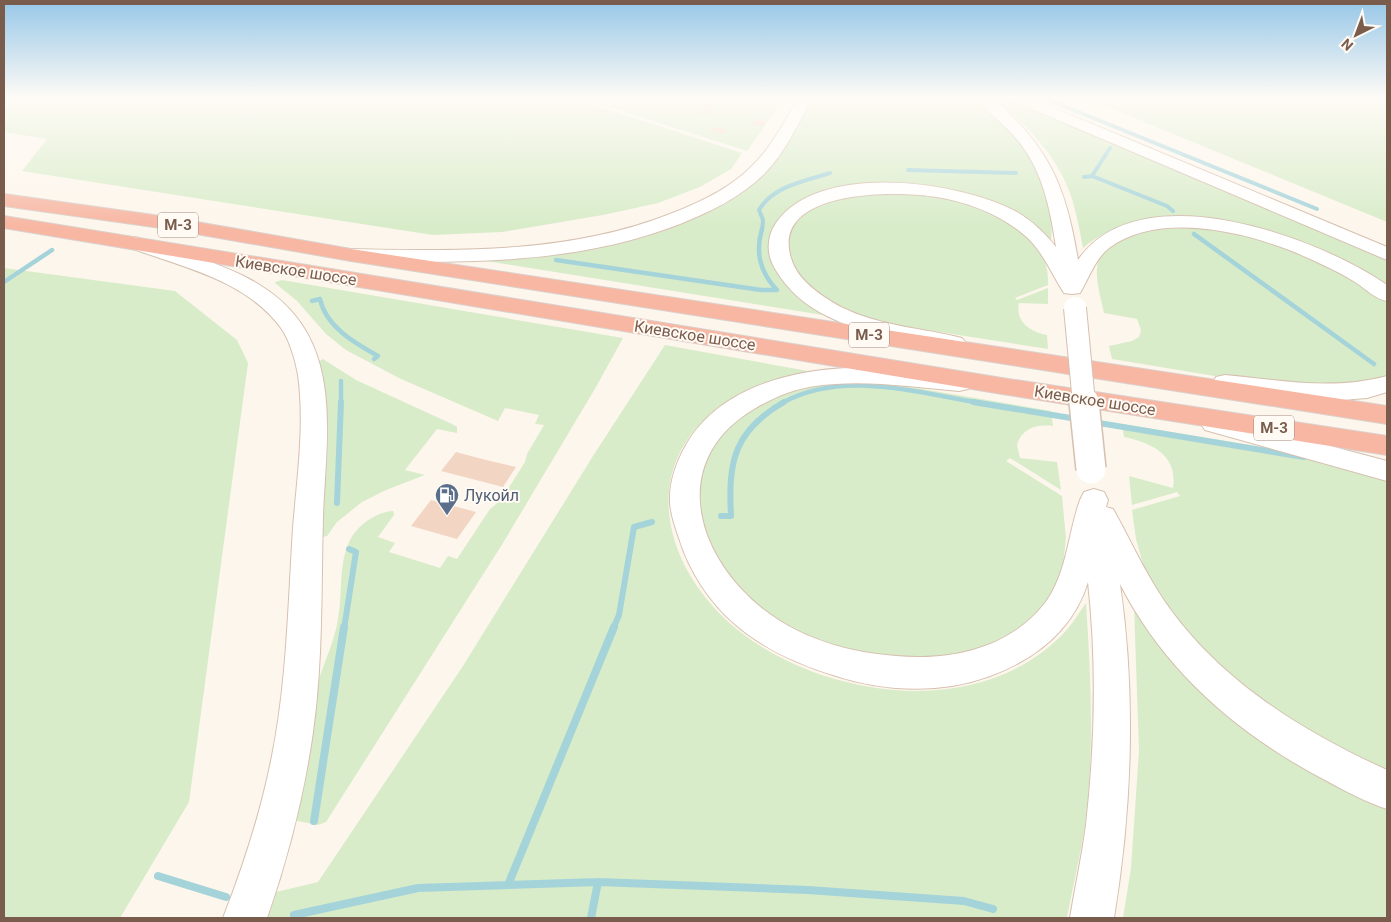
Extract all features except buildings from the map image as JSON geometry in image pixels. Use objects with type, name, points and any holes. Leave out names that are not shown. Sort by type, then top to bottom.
[{"type":"highway","name":"Киевское шоссе","points":[[4,200],[168,223],[351,255],[1387,415]]},
{"type":"highway","name":"Киевское шоссе","points":[[4,222],[1002,386],[1387,446]]},
{"type":"main road","points":[[351,255],[474,256],[530,253],[585,245],[655,227],[712,202],[752,176],[779,141]]},
{"type":"main road","points":[[1028,141],[1047,171],[1060,207],[1074,298],[1110,639],[1112,697],[1107,816],[1092,918]]},
{"type":"main road","points":[[1120,141],[1387,254]]},
{"type":"main road","points":[[1004,356],[874,326],[852,319],[823,305],[797,286],[781,265],[777,246],[778,236],[783,226],[795,213],[813,202],[852,190],[879,188],[907,189],[948,194],[994,209],[1030,230],[1038,238],[1074,298]]},
{"type":"main road","points":[[1074,298],[1091,256],[1102,244],[1118,234],[1152,225],[1194,223],[1252,232],[1309,249],[1353,271],[1387,295]]},
{"type":"main road","points":[[135,243],[221,272],[258,293],[292,327],[303,348],[309,369],[313,439],[302,649],[295,727],[276,825],[245,918]]},
{"type":"main road","points":[[1002,386],[851,376],[830,377],[784,386],[740,406],[719,421],[703,439],[693,457],[686,478],[684,500],[689,529],[704,565],[718,586],[749,615],[783,639],[823,658],[867,670],[902,674],[957,670],[982,665],[1010,653],[1037,633],[1055,614],[1069,593],[1073,582],[1093,485]]},
{"type":"main road","points":[[1152,378],[1230,383],[1324,393],[1364,390],[1387,384]]},
{"type":"main road","points":[[1162,410],[1330,454],[1387,472]]},
{"type":"main road","points":[[1093,485],[1151,608],[1173,639],[1206,676],[1242,707],[1274,730],[1323,759],[1387,790]]},
{"type":"green space","points":[[45,141],[705,141],[742,153],[731,169],[700,187],[658,203],[603,215],[502,232],[433,235],[22,171]]},
{"type":"green space","points":[[716,141],[754,141],[747,151]]},
{"type":"green space","points":[[789,141],[1017,141],[1041,179],[1048,199],[1051,220],[1051,242],[1001,206],[855,185],[827,190],[802,199],[783,214],[773,228],[769,251],[775,269],[784,283],[798,296],[829,316],[486,261],[550,256],[583,251],[646,237],[676,226],[706,213],[743,192],[767,172]]},
{"type":"green space","points":[[1109,141],[1387,260],[1387,288],[1347,262],[1316,248],[1274,234],[1135,223],[1107,232],[1083,248],[1077,217],[1066,184],[1059,169],[1040,142]]},
{"type":"green space","points":[[1190,141],[1387,141],[1387,222]]},
{"type":"green space","points":[[866,193],[923,194],[964,202],[997,216],[1013,225],[1026,236],[1037,248],[1045,263],[1048,285],[1015,298],[1017,300],[1048,288],[1048,304],[1019,303],[1018,310],[1022,321],[1030,329],[1047,335],[1048,349],[895,325],[851,313],[816,294],[790,265],[788,233],[805,215],[822,204]]},
{"type":"green space","points":[[1194,228],[1246,234],[1331,264],[1384,299],[1387,303],[1387,377],[1351,386],[1257,383],[1112,359],[1109,346],[1132,341],[1139,337],[1141,330],[1137,319],[1104,313],[1097,279],[1097,265],[1105,249],[1127,236],[1155,230]]},
{"type":"green space","points":[[4,268],[175,291],[237,340],[248,363],[189,802],[120,918],[4,918]]},
{"type":"green space","points":[[282,280],[623,338],[503,543],[326,822],[318,825],[293,820],[311,711],[317,686],[336,629],[344,559],[346,549],[353,534],[368,520],[380,514],[393,511],[394,515],[378,537],[395,543],[389,552],[440,568],[448,556],[457,559],[490,509],[501,500],[525,462],[527,454],[544,425],[535,424],[539,415],[505,408],[498,421],[401,379],[346,350],[326,334],[297,301],[275,283]]},
{"type":"green space","points":[[665,345],[808,371],[756,387],[727,401],[697,427],[678,456],[669,487],[670,519],[678,551],[694,581],[716,609],[743,634],[760,646],[796,665],[854,684],[874,688],[917,691],[963,687],[1006,673],[1026,663],[1063,634],[1086,603],[1090,689],[1090,775],[1084,832],[1067,918],[267,918],[276,892],[318,882],[463,666],[593,456]]},
{"type":"green space","points":[[323,359],[356,380],[452,424],[457,427],[457,433],[437,429],[405,470],[425,475],[386,490],[362,502],[337,522],[327,536],[319,538],[318,362]]},
{"type":"green space","points":[[857,382],[911,387],[1051,411],[1053,426],[1031,428],[1022,435],[1017,445],[1020,458],[1057,462],[1061,490],[1010,458],[1006,461],[1062,496],[1066,538],[1062,573],[1057,587],[1038,616],[1000,644],[915,663],[830,650],[762,613],[711,555],[696,496],[708,454],[719,435],[743,414],[774,397],[815,385]]},
{"type":"green space","points":[[1122,424],[1293,452],[1387,478],[1387,775],[1269,713],[1174,623],[1146,575],[1136,539],[1132,510],[1180,496],[1177,492],[1132,505],[1129,476],[1173,488],[1173,477],[1171,467],[1161,452],[1144,443],[1124,437]]},
{"type":"green space","points":[[1134,605],[1156,641],[1182,671],[1310,771],[1365,801],[1387,810],[1387,918],[1123,918],[1131,868],[1139,751]]},
{"type":"waterway","points":[[1150,141],[1317,209]]},
{"type":"waterway","points":[[1092,176],[1110,148]]},
{"type":"waterway","points":[[908,170],[1016,173]]},
{"type":"waterway","points":[[762,231],[763,220],[759,210],[772,195],[800,182],[830,173]]},
{"type":"waterway","points":[[1084,177],[1092,176]]},
{"type":"waterway","points":[[1092,176],[1167,206],[1173,211]]},
{"type":"waterway","points":[[556,260],[761,290],[777,290],[766,276],[759,254],[762,229]]},
{"type":"waterway","points":[[1194,234],[1374,364]]},
{"type":"waterway","points":[[4,282],[52,250]]},
{"type":"waterway","points":[[312,301],[320,299],[323,309],[335,326],[351,340],[378,356],[374,359]]},
{"type":"waterway","points":[[341,381],[341,402]]},
{"type":"waterway","points":[[783,402],[805,393],[830,387],[855,385],[880,386],[981,403]]},
{"type":"waterway","points":[[337,503],[341,402]]},
{"type":"waterway","points":[[721,516],[731,516],[730,496],[733,463],[744,436],[754,424],[783,402]]},
{"type":"waterway","points":[[973,402],[1077,419]]},
{"type":"waterway","points":[[1093,422],[1304,457]]},
{"type":"waterway","points":[[613,629],[619,615],[634,527],[652,522]]},
{"type":"waterway","points":[[344,629],[356,552],[349,549]]},
{"type":"waterway","points":[[314,821],[344,627]]},
{"type":"waterway","points":[[508,885],[614,627]]},
{"type":"waterway","points":[[158,876],[226,897]]},
{"type":"waterway","points":[[508,885],[598,882]]},
{"type":"waterway","points":[[591,918],[598,882]]},
{"type":"waterway","points":[[598,882],[808,890],[964,901],[993,909]]},
{"type":"waterway","points":[[294,915],[418,888],[508,885]]},
{"type":"place","name":"Лукойл","points":[[447,516]]}]
